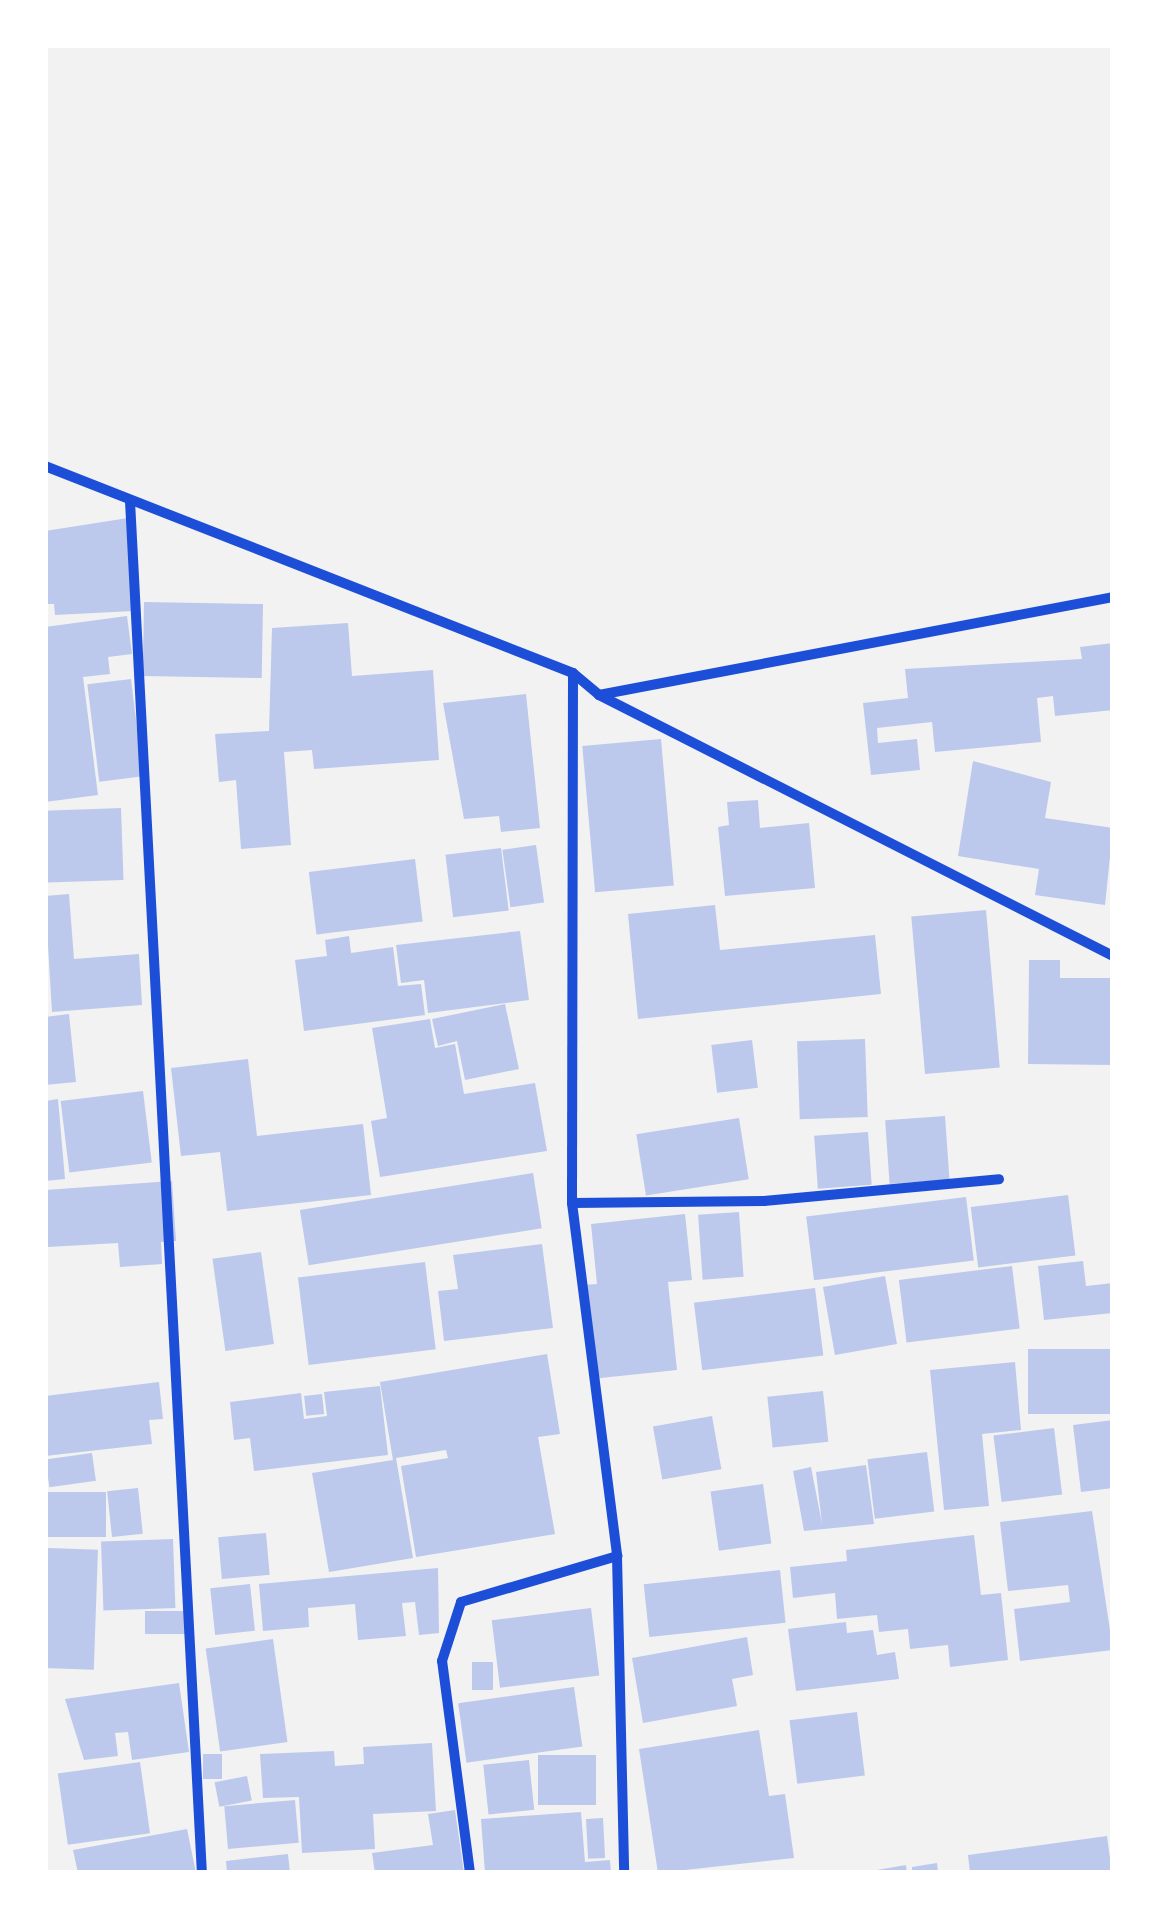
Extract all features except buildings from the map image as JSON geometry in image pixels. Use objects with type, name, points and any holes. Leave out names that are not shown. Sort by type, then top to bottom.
[{"type":"street","points":[[45,466],[573,673],[599,695],[1113,956]]},
{"type":"street","points":[[130,500],[202,1873]]},
{"type":"street","points":[[599,695],[1113,597]]},
{"type":"street","points":[[573,673],[572,1203],[617,1556],[624,1873]]},
{"type":"street","points":[[572,1203],[764,1201],[999,1180]]},
{"type":"street","points":[[470,1873],[442,1662],[461,1602],[617,1556]]}]
